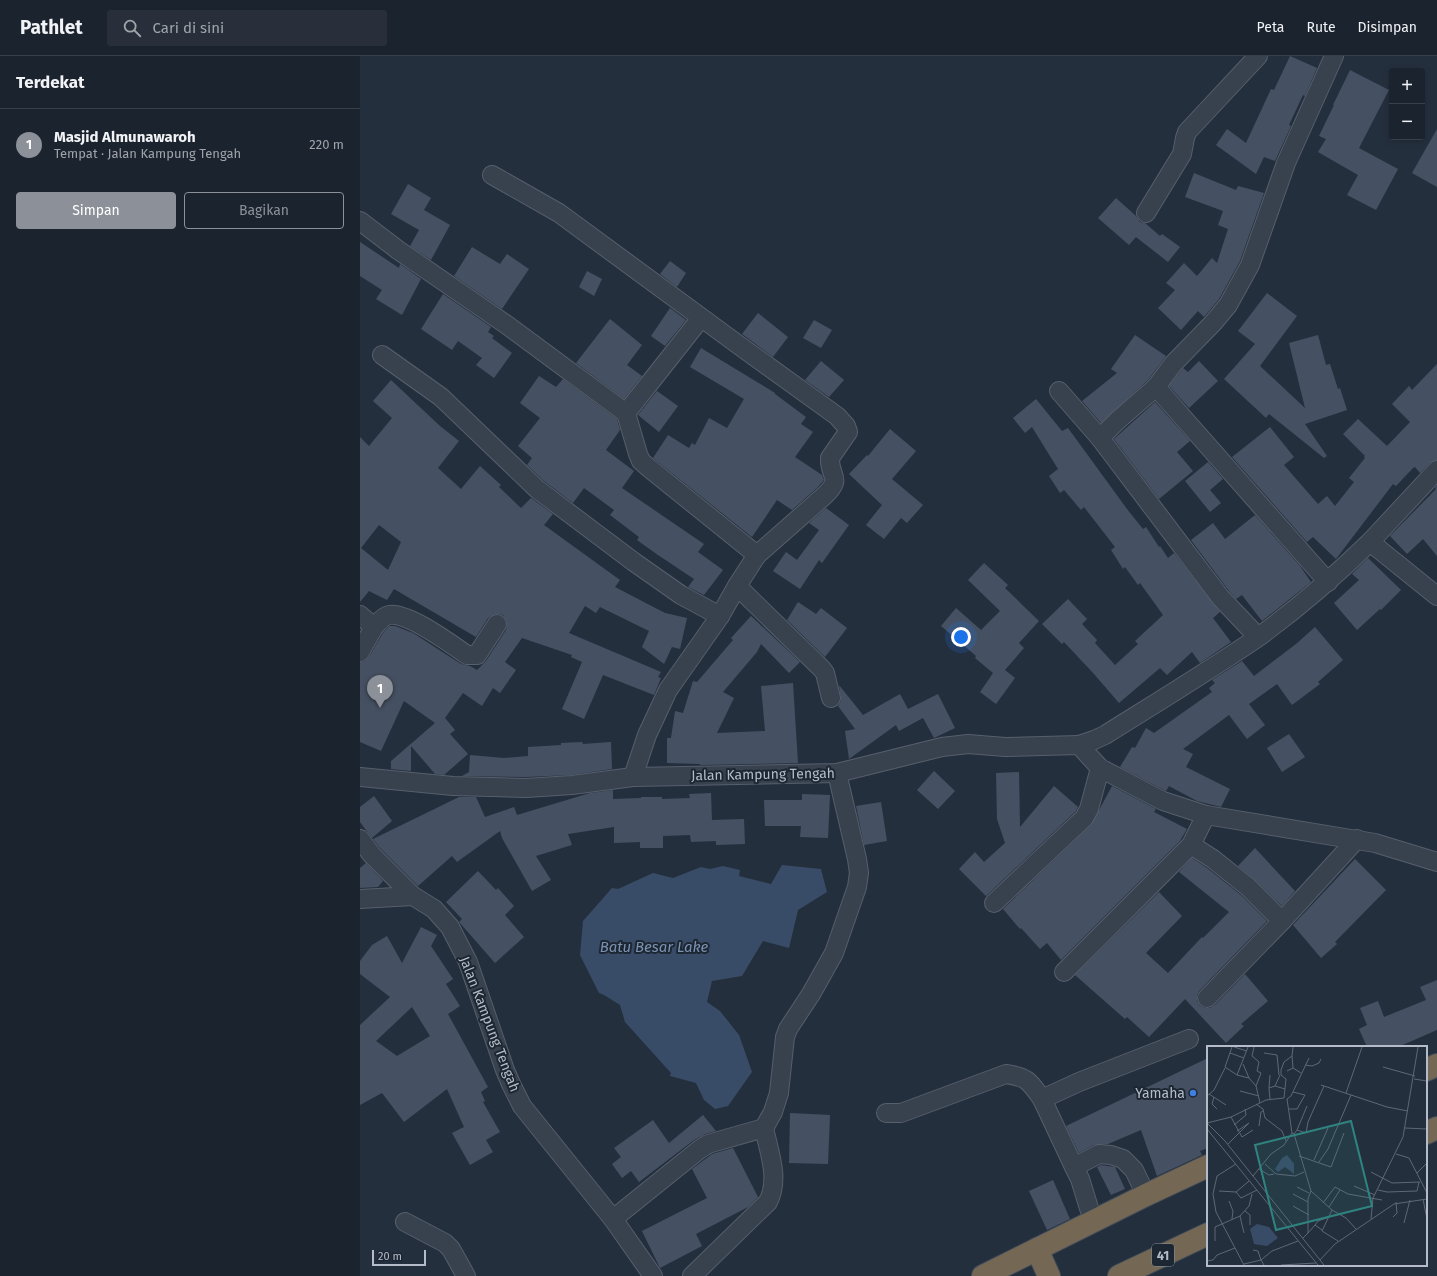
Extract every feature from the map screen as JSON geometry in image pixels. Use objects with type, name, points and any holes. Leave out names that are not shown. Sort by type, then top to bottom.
[{"type":"highway","points":[[1427,1070],[1437,1065]]},
{"type":"highway","points":[[1427,1133],[1437,1128]]},
{"type":"highway","points":[[983,1276],[1207,1166]]},
{"type":"highway","name":"41","points":[[1119,1276],[1207,1234]]},
{"type":"highway","points":[[1037,1249],[1049,1276]]},
{"type":"street","points":[[1146,214],[1182,154],[1187,132],[1258,56]]},
{"type":"street","points":[[1100,438],[1156,387],[1173,364],[1213,323],[1228,305],[1250,265],[1286,163],[1334,56]]},
{"type":"street","points":[[492,174],[559,213],[837,416],[846,426],[848,432],[830,458],[835,480],[833,486],[824,496],[757,556],[737,586],[720,616],[668,690],[647,735],[633,777]]},
{"type":"street","points":[[360,221],[398,250],[507,325],[626,413],[638,454],[645,465],[757,556]]},
{"type":"street","points":[[626,413],[701,318]]},
{"type":"street","points":[[382,355],[441,397],[537,489],[634,562],[681,595],[720,616]]},
{"type":"street","points":[[1156,387],[1328,582]]},
{"type":"street","points":[[1059,392],[1100,438],[1221,598],[1258,637]]},
{"type":"street","name":"Jalan Kampung Tengah","points":[[360,777],[453,786],[526,788],[572,785],[633,777],[837,773],[942,747],[968,744],[1005,747],[1079,745],[1105,735],[1191,682],[1258,637],[1328,582],[1370,542],[1437,470]]},
{"type":"street","points":[[1370,542],[1437,596]]},
{"type":"street","points":[[737,586],[822,669],[825,673],[831,698]]},
{"type":"street","points":[[360,615],[374,626]]},
{"type":"street","points":[[360,652],[374,626],[386,616],[397,615],[424,627],[467,655],[472,656],[477,655],[497,624]]},
{"type":"street","points":[[1079,745],[1100,768],[1163,801],[1206,815],[1375,843],[1437,862]]},
{"type":"street","points":[[994,903],[1084,818],[1089,808],[1100,768]]},
{"type":"street","points":[[613,1219],[700,1149],[708,1144],[764,1128],[774,1112],[779,1093],[785,1037],[788,1029],[811,994],[834,953],[857,887],[857,859],[837,773]]},
{"type":"street","points":[[1064,972],[1191,845],[1206,815]]},
{"type":"street","name":"Jalan Kampung Tengah","points":[[360,839],[372,855],[413,896],[434,910],[450,927],[468,962],[505,1070],[522,1106],[613,1219],[653,1276]]},
{"type":"street","points":[[1207,998],[1282,921],[1356,839]]},
{"type":"street","points":[[1191,845],[1213,859],[1248,887],[1282,921]]},
{"type":"street","points":[[360,899],[413,896]]},
{"type":"street","points":[[1042,1099],[1080,1082],[1189,1039]]},
{"type":"street","points":[[886,1113],[900,1113],[1006,1074],[1016,1075],[1028,1080],[1042,1099],[1080,1178],[1093,1221]]},
{"type":"street","points":[[692,1276],[768,1202],[771,1197],[774,1179],[764,1128]]},
{"type":"street","points":[[1074,1167],[1100,1154],[1111,1155],[1123,1159],[1134,1170],[1146,1195]]},
{"type":"street","points":[[406,1222],[445,1243],[451,1249],[466,1276]]},
{"type":"water","name":"Batu Besar Lake","points":[[782,865],[821,869],[827,892],[798,910],[789,948],[763,941],[742,976],[712,981],[707,1002],[720,1011],[739,1035],[752,1072],[728,1106],[715,1109],[704,1100],[696,1083],[670,1076],[671,1073],[625,1022],[620,1005],[599,993],[580,955],[583,921],[612,888],[618,889],[653,873],[673,878],[701,867],[710,869],[723,866],[740,870],[739,876],[771,884]]},
{"type":"building","points":[[1290,56],[1317,68],[1305,96],[1303,95],[1289,125],[1291,126],[1275,161],[1264,157],[1256,174],[1216,145],[1227,129],[1246,143],[1271,89],[1274,90]]},
{"type":"building","points":[[1350,70],[1389,90],[1359,148],[1398,169],[1376,210],[1347,195],[1358,175],[1318,152],[1326,139],[1319,136]]},
{"type":"building","points":[[1437,129],[1437,187],[1412,173]]},
{"type":"building","points":[[1194,173],[1236,190],[1238,186],[1264,193],[1240,261],[1219,299],[1204,317],[1198,311],[1181,330],[1158,308],[1175,290],[1166,283],[1184,263],[1197,276],[1212,258],[1217,263],[1228,229],[1218,225],[1223,211],[1185,197]]},
{"type":"building","points":[[408,184],[431,198],[424,210],[450,225],[431,260],[410,246],[419,230],[391,214]]},
{"type":"building","points":[[1116,198],[1136,216],[1140,222],[1145,223],[1160,236],[1162,234],[1180,247],[1168,262],[1136,237],[1129,245],[1098,218]]},
{"type":"building","points":[[360,242],[399,268],[400,264],[421,279],[402,315],[376,299],[382,290],[360,276]]},
{"type":"building","points":[[472,247],[500,264],[507,254],[529,269],[502,309],[454,276]]},
{"type":"building","points":[[670,261],[686,273],[677,287],[660,274]]},
{"type":"building","points":[[587,271],[602,279],[594,296],[579,287]]},
{"type":"building","points":[[1267,293],[1297,316],[1260,366],[1305,408],[1289,343],[1318,335],[1326,365],[1330,364],[1338,389],[1340,388],[1347,410],[1305,424],[1327,456],[1324,458],[1269,414],[1266,418],[1224,379],[1255,344],[1238,331]]},
{"type":"building","points":[[443,294],[491,327],[488,332],[494,336],[492,338],[512,353],[494,378],[476,365],[482,358],[458,341],[452,350],[421,329]]},
{"type":"building","points":[[670,308],[686,320],[665,346],[651,336]]},
{"type":"building","points":[[758,313],[788,337],[773,357],[742,334]]},
{"type":"building","points":[[610,319],[642,345],[627,365],[642,376],[624,399],[576,363]]},
{"type":"building","points":[[814,320],[832,330],[821,348],[803,338]]},
{"type":"building","points":[[1135,335],[1166,356],[1148,380],[1101,423],[1082,401],[1117,373],[1111,369]]},
{"type":"building","points":[[701,348],[775,393],[806,417],[801,424],[813,432],[795,457],[822,475],[824,480],[792,510],[777,500],[752,537],[653,458],[668,435],[689,448],[692,443],[695,445],[709,418],[727,428],[744,399],[690,367]]},
{"type":"building","points":[[821,361],[844,380],[829,397],[805,380]]},
{"type":"building","points":[[1199,361],[1218,381],[1189,408],[1169,386],[1183,368],[1188,372]]},
{"type":"building","points":[[1437,364],[1437,460],[1430,463],[1420,473],[1415,467],[1413,468],[1396,486],[1393,484],[1336,559],[1313,537],[1307,542],[1232,457],[1270,427],[1294,457],[1284,465],[1318,504],[1327,496],[1335,506],[1354,482],[1349,478],[1365,458],[1365,456],[1343,434],[1358,419],[1387,446],[1410,422],[1392,404],[1409,386],[1412,390]]},
{"type":"building","points":[[539,376],[556,387],[563,379],[617,419],[620,430],[606,450],[634,471],[622,488],[704,544],[698,552],[723,570],[704,595],[688,587],[694,579],[637,540],[639,537],[610,515],[614,510],[584,488],[573,503],[544,481],[527,465],[532,458],[518,446],[540,418],[520,403]]},
{"type":"building","points":[[391,380],[440,426],[459,441],[438,468],[461,489],[480,466],[501,485],[499,487],[521,508],[531,498],[553,514],[544,525],[620,580],[615,587],[665,613],[687,618],[680,649],[672,647],[664,664],[642,647],[649,631],[600,607],[596,613],[585,606],[569,633],[661,672],[658,677],[661,678],[654,695],[603,675],[584,719],[562,709],[582,662],[571,657],[572,655],[522,638],[505,662],[516,670],[500,693],[493,688],[482,706],[463,693],[445,718],[455,730],[450,734],[468,754],[444,775],[435,774],[411,746],[411,771],[391,769],[391,761],[435,723],[404,701],[381,751],[360,742],[360,662],[365,661],[369,657],[383,633],[389,626],[395,626],[413,633],[461,664],[470,666],[477,670],[486,661],[506,630],[507,625],[503,615],[493,615],[488,618],[476,637],[394,589],[387,600],[369,591],[360,602],[360,437],[369,446],[392,418],[373,401]],"holes":[[[379,525],[401,542],[388,570],[361,548]]]},
{"type":"building","points":[[657,391],[678,406],[659,432],[638,415]]},
{"type":"building","points":[[1036,399],[1062,431],[1068,428],[1127,509],[1143,529],[1146,527],[1168,558],[1174,553],[1220,612],[1213,618],[1231,642],[1200,663],[1192,652],[1167,675],[1160,668],[1119,703],[1064,642],[1062,644],[1042,624],[1068,599],[1087,619],[1082,624],[1097,640],[1095,643],[1115,665],[1138,644],[1135,641],[1163,615],[1140,583],[1138,585],[1125,567],[1123,569],[1111,550],[1115,547],[1084,507],[1081,510],[1064,490],[1060,493],[1049,476],[1058,469],[1032,427],[1025,433],[1013,418]]},
{"type":"building","points":[[1155,402],[1190,441],[1177,452],[1193,471],[1159,499],[1114,439]]},
{"type":"building","points":[[890,429],[916,451],[892,479],[923,505],[907,523],[901,518],[884,539],[866,525],[882,505],[849,474],[867,455],[868,456]]},
{"type":"building","points":[[1208,462],[1223,479],[1210,490],[1221,503],[1210,512],[1185,481]]},
{"type":"building","points":[[1437,485],[1437,556],[1423,539],[1407,554],[1390,536],[1436,489],[1435,488]]},
{"type":"building","points":[[826,508],[849,525],[822,563],[819,560],[800,589],[773,571],[786,552],[797,560],[819,530],[809,523]]},
{"type":"building","points":[[1255,515],[1300,566],[1311,582],[1262,621],[1242,595],[1236,599],[1191,540],[1213,523],[1225,539]]},
{"type":"building","points":[[1368,558],[1401,590],[1381,610],[1380,609],[1357,630],[1334,603],[1359,580],[1352,574]]},
{"type":"building","points":[[984,563],[1008,585],[1005,588],[1039,621],[1019,643],[1024,648],[1005,670],[1015,678],[996,704],[980,692],[993,673],[975,658],[976,656],[941,626],[956,608],[981,630],[1000,611],[968,580]]},
{"type":"building","points":[[798,602],[816,614],[821,608],[847,628],[825,657],[787,620]]},
{"type":"building","points":[[751,616],[800,662],[789,673],[761,644],[757,652],[723,692],[734,698],[717,733],[765,731],[761,686],[793,683],[798,763],[700,765],[667,763],[667,738],[671,738],[675,711],[683,713],[693,681],[697,682],[733,640],[731,638]]},
{"type":"building","points":[[1315,627],[1343,660],[1318,682],[1320,684],[1292,705],[1277,684],[1249,704],[1265,725],[1247,739],[1229,715],[1183,749],[1193,754],[1186,767],[1230,789],[1221,807],[1197,801],[1169,786],[1166,791],[1120,767],[1132,747],[1135,748],[1146,728],[1154,733],[1212,692],[1209,688],[1215,683],[1212,680],[1242,661],[1254,676],[1296,644]]},
{"type":"building","points":[[839,685],[863,715],[900,694],[908,709],[938,694],[955,728],[934,738],[923,718],[899,731],[896,725],[849,759],[845,731],[855,729],[838,706],[841,701]]},
{"type":"building","points":[[1289,734],[1305,757],[1282,772],[1267,748]]},
{"type":"building","points":[[582,742],[583,744],[611,742],[612,769],[571,775],[526,777],[462,776],[469,772],[470,755],[504,758],[528,756],[528,747]]},
{"type":"building","points":[[934,771],[955,791],[938,809],[917,790]]},
{"type":"building","points":[[1019,772],[1020,827],[1054,786],[1078,807],[1076,811],[986,896],[959,869],[975,852],[984,862],[1005,843],[997,819],[996,773]]},
{"type":"building","points":[[1112,786],[1156,809],[1154,812],[1187,829],[1180,841],[1061,960],[1047,943],[1040,949],[1003,909],[1091,825]]},
{"type":"building","points":[[613,790],[613,799],[641,797],[662,797],[662,799],[690,798],[689,794],[711,793],[712,820],[744,819],[745,844],[716,845],[716,841],[691,842],[690,835],[663,836],[663,848],[640,848],[640,842],[614,843],[614,827],[568,834],[572,845],[536,856],[551,880],[532,891],[502,838],[500,831],[457,862],[452,856],[418,886],[373,839],[459,797],[476,797],[485,817],[514,807],[517,815],[590,793]]},
{"type":"building","points":[[802,794],[830,795],[828,838],[800,837],[801,826],[765,826],[764,800],[802,800]]},
{"type":"building","points":[[374,796],[392,821],[372,838],[360,822],[360,807]]},
{"type":"building","points":[[881,802],[887,841],[864,845],[856,806]]},
{"type":"building","points":[[1255,848],[1295,891],[1282,906],[1238,866]]},
{"type":"building","points":[[1192,858],[1241,895],[1267,921],[1199,991],[1197,995],[1197,1001],[1200,1006],[1210,1008],[1215,1005],[1245,974],[1268,1001],[1241,1024],[1244,1026],[1226,1043],[1185,999],[1149,1037],[1127,1017],[1125,1019],[1075,975],[1159,892],[1182,916],[1146,953],[1168,973],[1202,937],[1203,938],[1229,912],[1179,872]]},
{"type":"building","points":[[1355,859],[1386,890],[1335,942],[1337,944],[1321,958],[1293,925]]},
{"type":"building","points":[[366,863],[383,881],[378,887],[360,888],[360,868]]},
{"type":"building","points":[[478,871],[496,890],[498,888],[514,906],[505,915],[524,937],[495,963],[459,922],[462,919],[446,902]]},
{"type":"building","points":[[421,927],[437,935],[431,946],[453,979],[446,984],[460,1006],[448,1014],[488,1087],[481,1092],[485,1101],[483,1102],[500,1132],[486,1140],[493,1152],[470,1165],[452,1133],[464,1127],[447,1089],[404,1122],[382,1093],[360,1105],[360,1025],[390,997],[360,974],[360,961],[372,945],[387,936],[402,963]],"holes":[[[412,1007],[430,1036],[397,1056],[376,1041]]]},
{"type":"building","points":[[1437,980],[1437,1030],[1400,1046],[1367,1046],[1359,1029],[1367,1025],[1360,1008],[1378,1001],[1384,1017],[1426,1000],[1420,987]]},
{"type":"building","points":[[1207,1058],[1207,1148],[1200,1151],[1202,1155],[1157,1176],[1141,1130],[1108,1144],[1094,1145],[1079,1153],[1066,1126]]},
{"type":"building","points":[[790,1113],[830,1115],[828,1164],[789,1163]]},
{"type":"building","points":[[703,1115],[716,1131],[705,1134],[694,1140],[639,1182],[631,1171],[622,1178],[612,1164],[621,1157],[614,1148],[653,1120],[669,1143]]},
{"type":"building","points":[[733,1148],[758,1197],[748,1207],[696,1234],[702,1246],[660,1268],[642,1231],[707,1198],[692,1169],[712,1154]]},
{"type":"building","points":[[1101,1165],[1115,1167],[1125,1189],[1111,1195],[1097,1167]]},
{"type":"building","points":[[1053,1180],[1070,1219],[1047,1230],[1029,1191]]},
{"type":"place","name":"Masjid Almunawaroh","points":[[380,708]]},
{"type":"place","name":"Yamaha","points":[[1193,1093]]}]
